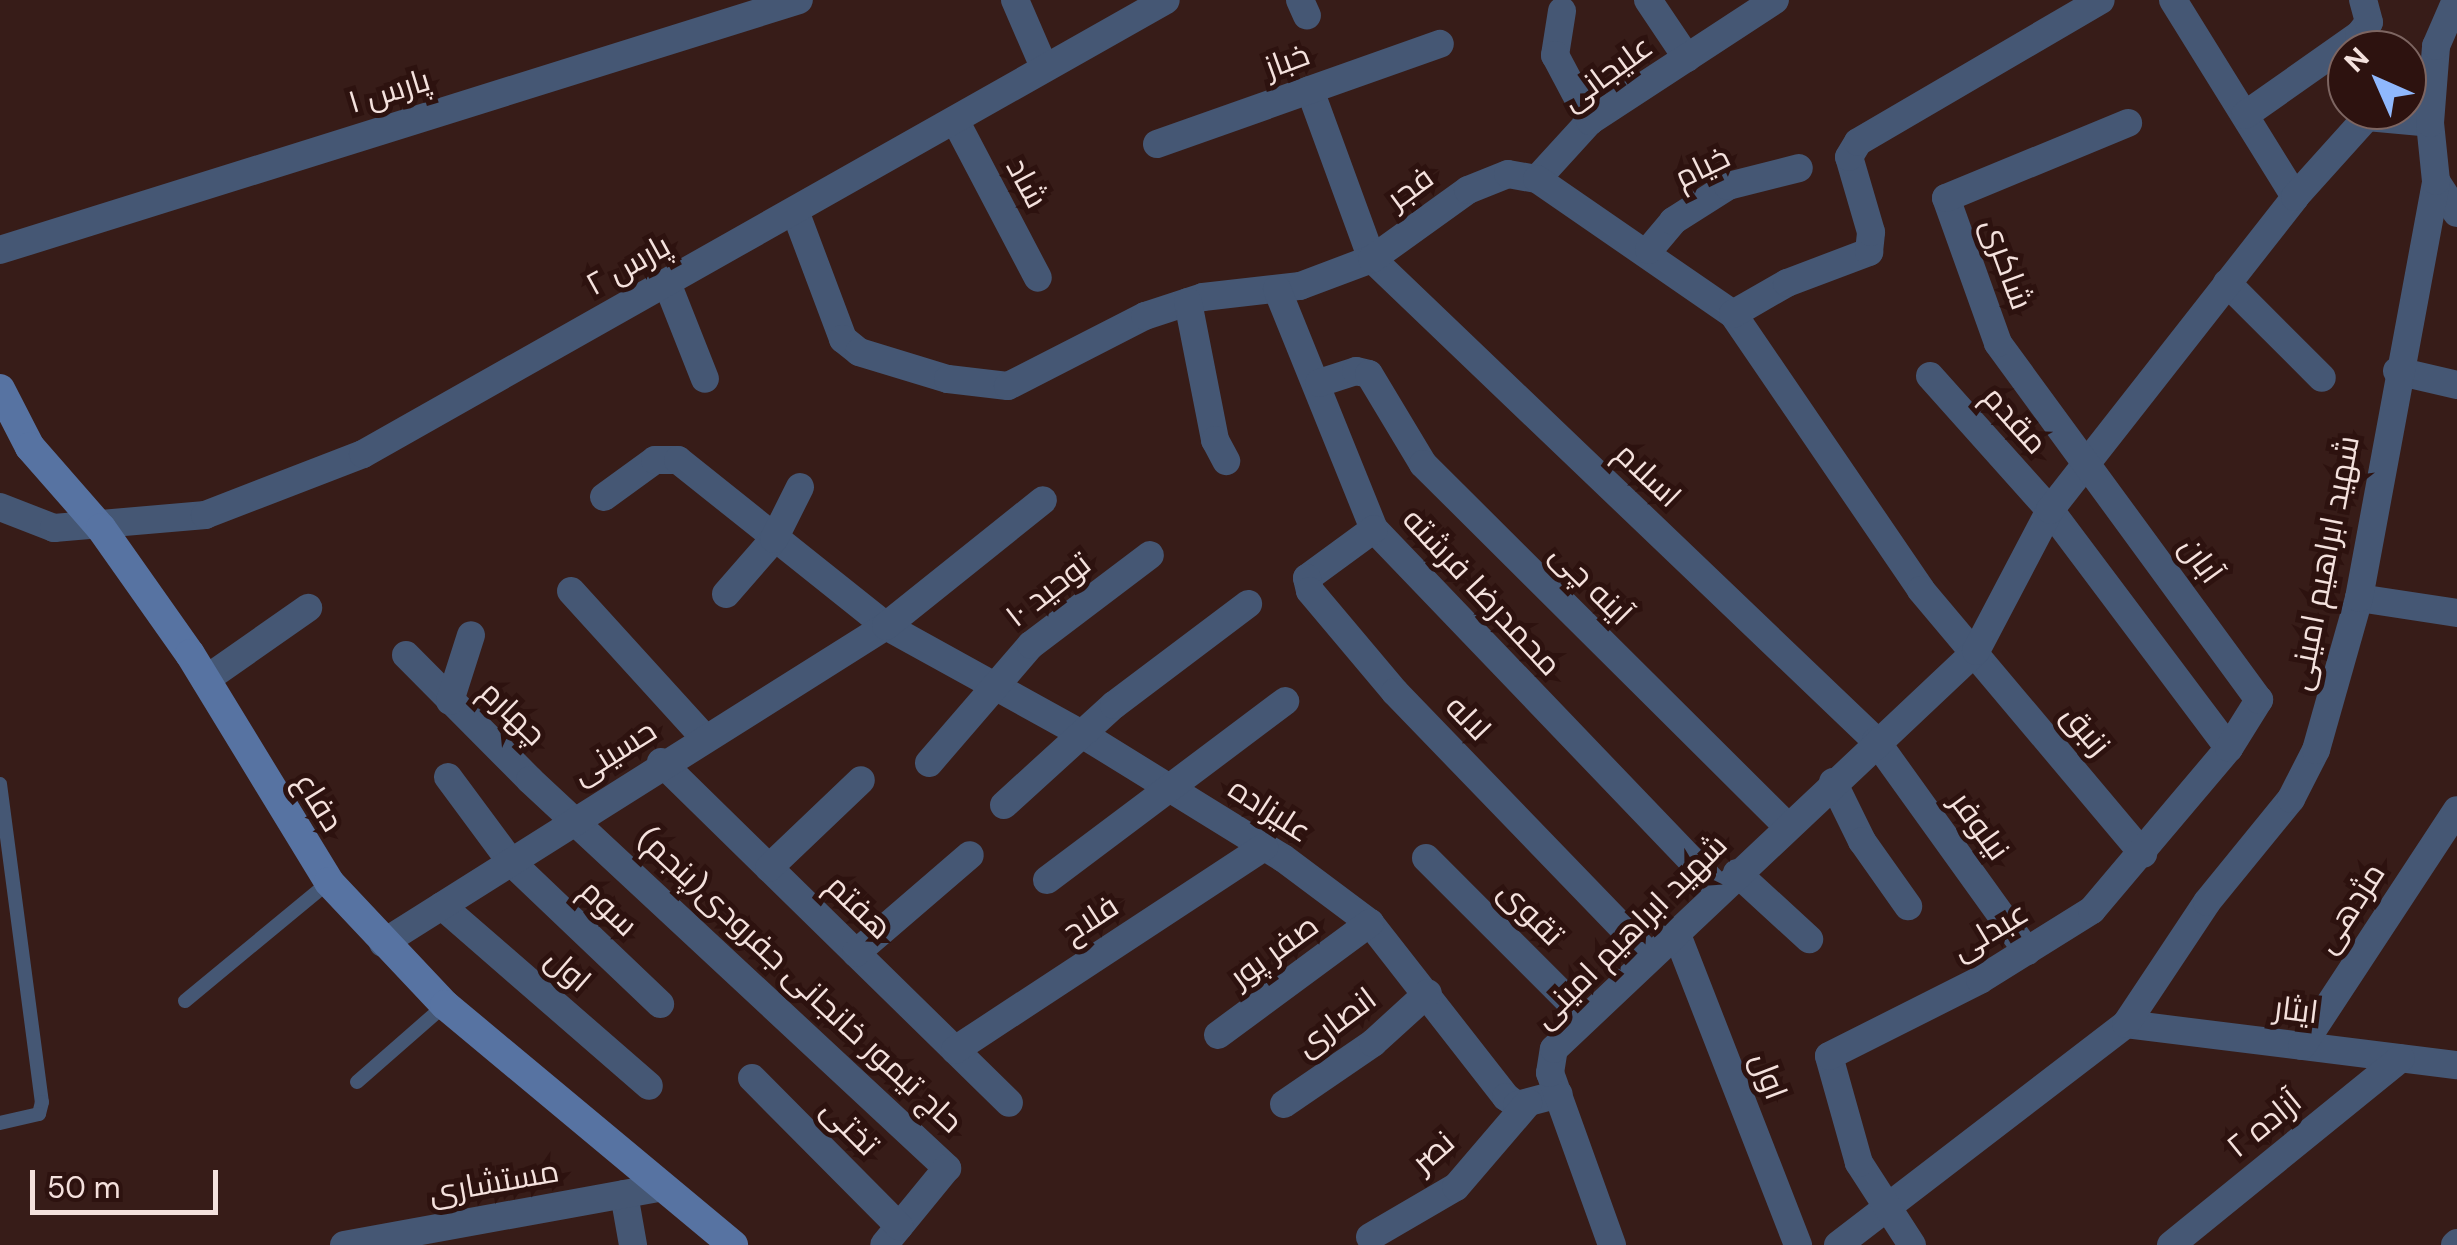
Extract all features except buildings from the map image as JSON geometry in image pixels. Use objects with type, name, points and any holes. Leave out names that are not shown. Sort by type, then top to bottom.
[{"type":"main road","name":"دفاع","points":[[0,389],[30,447],[101,528],[205,680],[329,882],[445,1005],[657,1188],[733,1245]]},
{"type":"street","name":"پارس ۱","points":[[0,250],[799,0]]},
{"type":"street","points":[[1014,0],[1044,68]]},
{"type":"street","name":"پارس ۲","points":[[0,507],[54,528],[101,528],[205,515],[363,454],[1166,0]]},
{"type":"street","points":[[1648,0],[1688,58]]},
{"type":"street","name":"علیجانی","points":[[1538,179],[1590,121],[1775,0]]},
{"type":"street","points":[[1733,314],[1787,283],[1868,252],[1871,232],[1849,156],[1858,142],[2102,0]]},
{"type":"street","points":[[2173,0],[2294,197]]},
{"type":"street","points":[[2245,114],[2359,35],[2369,22],[2363,0]]},
{"type":"street","name":"شهید ابراهیم امینی","points":[[1838,1245],[2126,1024],[2207,902],[2291,800],[2331,709],[2358,598],[2397,370],[2436,181],[2430,123],[2436,46],[2456,0]]},
{"type":"street","points":[[1562,12],[1556,55],[1590,121]]},
{"type":"street","name":"خباز","points":[[1157,144],[1440,44]]},
{"type":"street","points":[[1310,90],[1372,260]]},
{"type":"street","name":"شهید ابراهیم امینی","points":[[1555,1083],[1554,1049],[1876,741],[1976,651],[2050,510],[2085,462],[2294,197],[2367,116],[2430,123]]},
{"type":"street","name":"شاد","points":[[954,120],[1038,278]]},
{"type":"street","name":"شاکری","points":[[2085,462],[1998,343],[1946,198],[2128,122]]},
{"type":"street","name":"خیام","points":[[1649,250],[1673,221],[1728,186],[1799,168]]},
{"type":"street","name":"فجر","points":[[795,210],[843,339],[859,352],[948,378],[1008,386],[1145,316],[1188,302],[1278,289],[1372,260],[1468,190],[1508,174],[1538,179]]},
{"type":"street","points":[[1538,179],[1649,250],[1733,314],[1910,574],[1976,651]]},
{"type":"street","points":[[2436,181],[2457,213]]},
{"type":"street","name":"اسلام","points":[[1372,260],[1876,741]]},
{"type":"street","points":[[667,283],[705,379]]},
{"type":"street","points":[[2227,283],[2322,378]]},
{"type":"street","name":"محمدرضا فرشته","points":[[1278,289],[1319,383],[1374,529],[1728,881],[1809,939]]},
{"type":"street","points":[[1188,302],[1215,440],[1226,462]]},
{"type":"street","name":"آینه چی","points":[[1319,383],[1356,370],[1369,374],[1423,464],[1786,826]]},
{"type":"street","points":[[2397,370],[2457,385]]},
{"type":"street","name":"مقدم","points":[[1930,376],[2050,510],[2229,748]]},
{"type":"street","name":"علیزاده","points":[[604,497],[664,456],[678,460],[879,620],[1170,788],[1264,847],[1370,924],[1428,993],[1506,1098],[1528,1103]]},
{"type":"street","name":"آبان","points":[[2085,462],[2259,700]]},
{"type":"street","points":[[726,594],[774,539],[800,487]]},
{"type":"street","points":[[879,620],[1043,500]]},
{"type":"street","name":"لاله","points":[[1374,529],[1308,578],[1310,591],[1395,692],[1650,956]]},
{"type":"street","name":"توحید ۱۰","points":[[929,763],[1031,645],[1150,556]]},
{"type":"street","name":"علیزاده","points":[[830,582],[879,620]]},
{"type":"street","points":[[571,591],[704,737]]},
{"type":"street","points":[[2358,598],[2457,614]]},
{"type":"street","points":[[1004,805],[1082,734],[1248,604]]},
{"type":"street","points":[[205,680],[308,608]]},
{"type":"street","name":"حسینی","points":[[383,943],[879,620]]},
{"type":"street","points":[[450,701],[471,635]]},
{"type":"street","name":"زنبق","points":[[1976,651],[2143,854]]},
{"type":"street","name":"چهارم","points":[[406,655],[576,817]]},
{"type":"street","points":[[1047,880],[1285,700]]},
{"type":"street","name":"عبدلی","points":[[1886,1208],[1859,1163],[1829,1056],[2028,951],[2092,910],[2229,748],[2259,700]]},
{"type":"street","name":"نیلوفر","points":[[1876,741],[2028,951]]},
{"type":"street","name":"هفتم","points":[[660,762],[1009,1102]]},
{"type":"street","name":"سوم","points":[[448,778],[511,862],[660,1004]]},
{"type":"street","points":[[769,868],[861,780]]},
{"type":"street","points":[[1833,782],[1862,841],[1908,906]]},
{"type":"street","name":"مژدهی","points":[[2302,1046],[2457,810]]},
{"type":"street","name":"حاج تیمور خانجانی جفرودی(پنجم)","points":[[576,817],[947,1168],[891,1236]]},
{"type":"street","name":"فلاح","points":[[955,1050],[1264,847]]},
{"type":"street","points":[[856,953],[970,855]]},
{"type":"street","name":"تقوی","points":[[1426,858],[1586,1018]]},
{"type":"street","name":"اول","points":[[442,906],[649,1086]]},
{"type":"street","name":"صفر پور","points":[[1218,1035],[1370,924]]},
{"type":"street","name":"اول","points":[[1676,932],[1798,1245]]},
{"type":"street","name":"انصاری","points":[[1284,1104],[1373,1042],[1428,993]]},
{"type":"street","name":"ایثار","points":[[2126,1024],[2457,1065]]},
{"type":"street","name":"آزاده ۲","points":[[2172,1245],[2401,1058]]},
{"type":"street","name":"تختی","points":[[752,1078],[891,1236]]},
{"type":"street","points":[[1528,1103],[1555,1083],[1612,1245]]},
{"type":"street","name":"نصر","points":[[1370,1237],[1456,1187],[1528,1103]]},
{"type":"street","name":"مستشاری","points":[[344,1245],[657,1188]]},
{"type":"street","points":[[624,1194],[633,1245]]},
{"type":"street","points":[[1886,1208],[1912,1245]]},
{"type":"lane","points":[[0,784],[40,1114],[0,1122]]},
{"type":"lane","points":[[184,1001],[329,882]]},
{"type":"lane","points":[[356,1082],[445,1005]]}]
